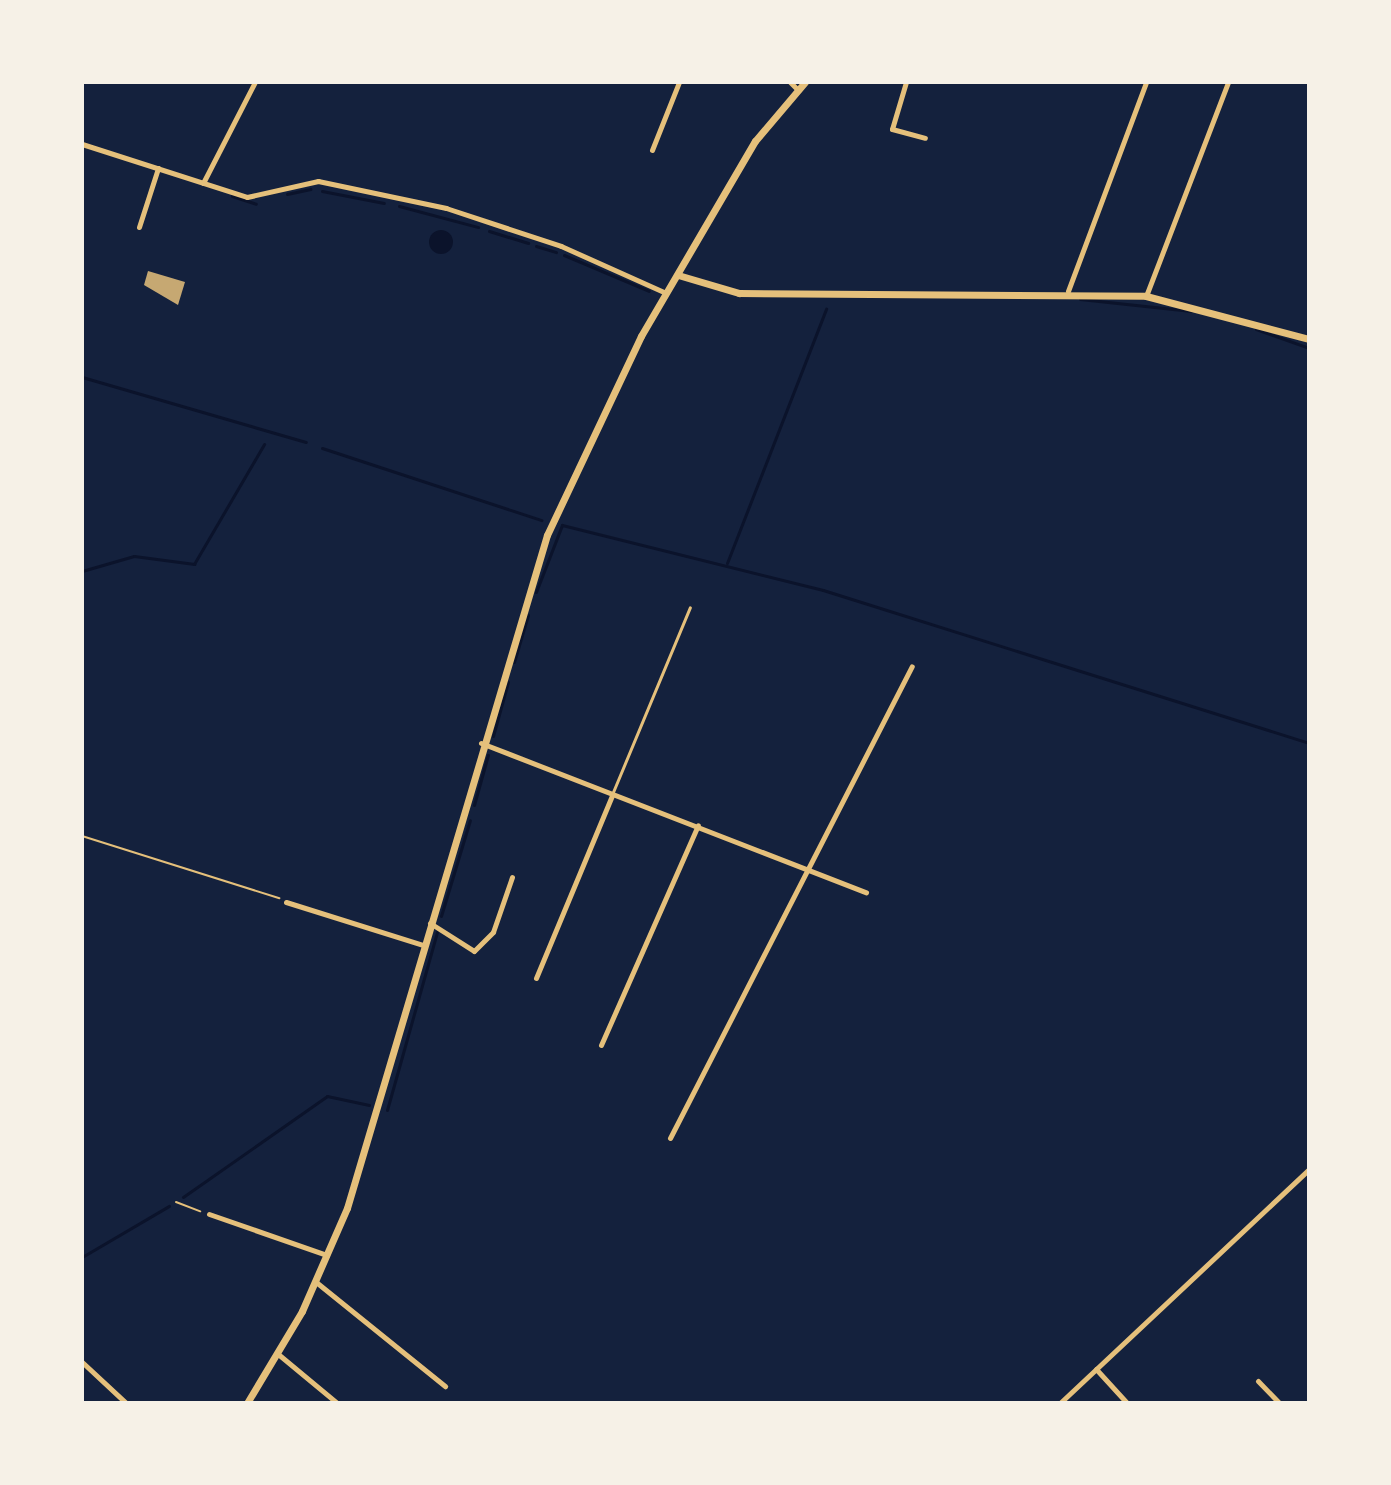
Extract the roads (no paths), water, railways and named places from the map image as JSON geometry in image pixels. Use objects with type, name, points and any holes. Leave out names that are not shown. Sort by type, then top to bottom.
[{"type":"street","points":[[203,183],[255,82]]},
{"type":"street","points":[[652,150],[679,82]]},
{"type":"street","points":[[790,82],[798,90]]},
{"type":"street","points":[[247,1403],[278,1354],[316,1282],[347,1208],[480,748],[547,535],[667,294],[755,141],[805,82]]},
{"type":"street","points":[[906,82],[892,129],[925,138]]},
{"type":"street","points":[[1068,291],[1146,82]]},
{"type":"street","points":[[1146,296],[1228,82]]},
{"type":"street","points":[[82,144],[260,198],[318,181],[395,196],[534,236],[667,294]]},
{"type":"street","points":[[139,227],[158,168]]},
{"type":"street","points":[[678,275],[739,293],[1068,291],[1146,296],[1309,339]]},
{"type":"street","points":[[670,1138],[912,666]]},
{"type":"street","points":[[480,748],[698,825],[866,892]]},
{"type":"street","points":[[536,978],[612,795]]},
{"type":"street","points":[[601,1045],[698,825]]},
{"type":"street","points":[[430,923],[474,951],[493,932],[512,877]]},
{"type":"street","points":[[286,902],[423,945]]},
{"type":"street","points":[[1060,1403],[1309,1169]]},
{"type":"street","points":[[209,1214],[328,1255]]},
{"type":"street","points":[[316,1282],[445,1386]]},
{"type":"street","points":[[278,1354],[337,1403]]},
{"type":"street","points":[[82,1362],[126,1403]]},
{"type":"street","points":[[1096,1369],[1127,1403]]},
{"type":"street","points":[[1258,1381],[1279,1403]]},
{"type":"lane","points":[[612,795],[690,607]]},
{"type":"water","points":[[436,230],[446,230],[453,237],[453,247],[446,254],[436,254],[429,247],[429,237]]},
{"type":"waterway","points":[[287,194],[310,189]]},
{"type":"waterway","points":[[322,191],[384,203]]},
{"type":"waterway","points":[[232,196],[256,204]]},
{"type":"waterway","points":[[399,206],[478,227]]},
{"type":"waterway","points":[[489,231],[528,243]]},
{"type":"waterway","points":[[536,246],[556,252]]},
{"type":"waterway","points":[[564,255],[649,291]]},
{"type":"waterway","points":[[1080,299],[1191,311]]},
{"type":"waterway","points":[[727,563],[826,309]]},
{"type":"waterway","points":[[1256,329],[1309,348]]},
{"type":"waterway","points":[[82,377],[306,442]]},
{"type":"waterway","points":[[82,571],[134,556],[194,564],[264,444]]},
{"type":"waterway","points":[[322,448],[541,520]]},
{"type":"waterway","points":[[536,592],[562,525],[823,590],[1309,743]]},
{"type":"waterway","points":[[514,662],[528,615]]},
{"type":"waterway","points":[[493,736],[508,682]]},
{"type":"waterway","points":[[474,805],[488,755]]},
{"type":"waterway","points":[[441,916],[470,820]]},
{"type":"waterway","points":[[387,1110],[437,932]]},
{"type":"waterway","points":[[183,1197],[327,1096],[369,1105]]},
{"type":"waterway","points":[[82,1257],[169,1206]]}]
